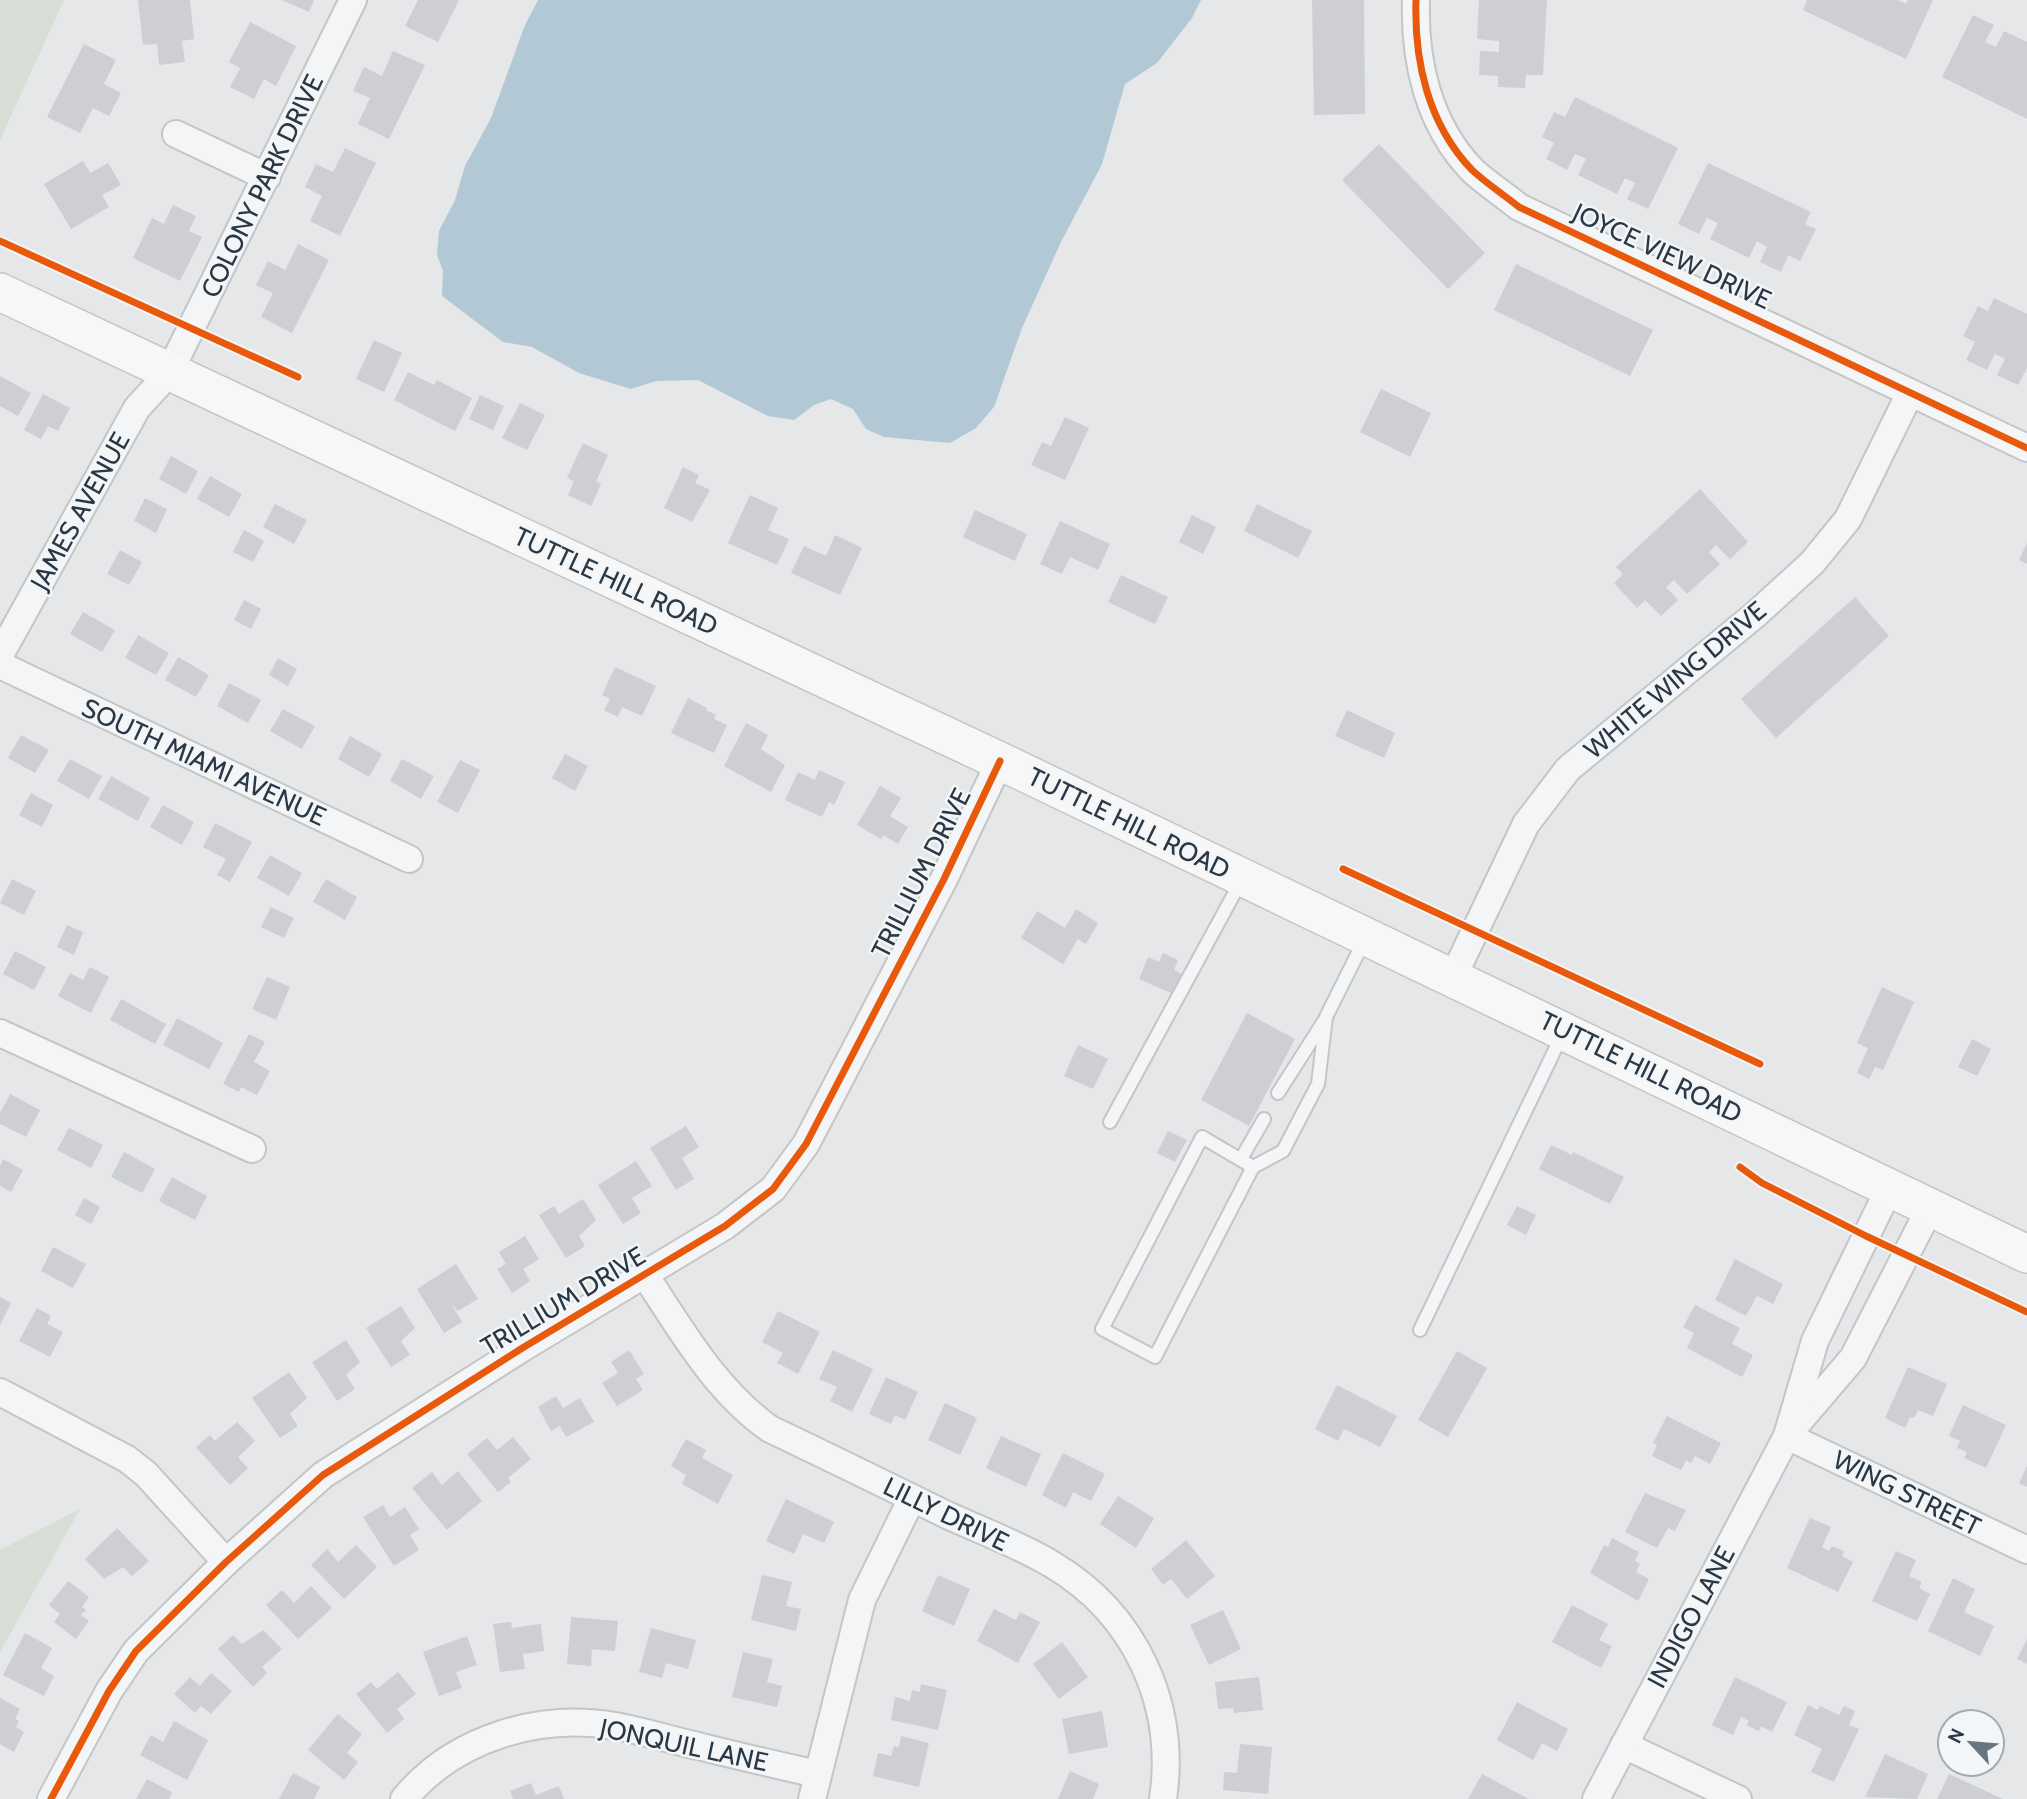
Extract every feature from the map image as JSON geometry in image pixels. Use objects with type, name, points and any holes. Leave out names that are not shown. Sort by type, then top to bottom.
[{"type":"main road","name":"TUTTLE HILL ROAD","points":[[0,292],[1367,935],[2027,1254]]},
{"type":"street","name":"COLONY PARK DRIVE","points":[[169,373],[353,0]]},
{"type":"street","name":"JOYCE VIEW DRIVE","points":[[1416,0],[1420,74],[1439,123],[1472,169],[1519,206],[2027,448]]},
{"type":"street","points":[[176,134],[267,177]]},
{"type":"street","name":"JAMES AVENUE","points":[[0,655],[137,408],[169,373]]},
{"type":"street","name":"WHITE WING DRIVE","points":[[1453,977],[1526,824],[1568,769],[1756,614],[1812,563],[1848,519],[1910,393]]},
{"type":"street","name":"SOUTH MIAMI AVENUE","points":[[0,665],[409,859]]},
{"type":"street","name":"TRILLIUM DRIVE","points":[[51,1799],[121,1672],[153,1633],[226,1562],[323,1475],[749,1210],[792,1167],[944,879],[1000,761]]},
{"type":"street","points":[[0,1032],[252,1149]]},
{"type":"street","name":"INDIGO LANE","points":[[1596,1799],[1787,1436],[1815,1340],[1889,1189]]},
{"type":"street","name":"INDIGO LANE","points":[[1787,1436],[1853,1358],[1930,1208]]},
{"type":"street","name":"LILLY DRIVE","points":[[645,1275],[722,1388],[751,1416],[770,1429],[1052,1564],[1104,1603],[1133,1643],[1156,1694],[1167,1747],[1163,1799]]},
{"type":"street","points":[[0,1392],[127,1459],[146,1474],[226,1562]]},
{"type":"street","name":"WING STREET","points":[[1787,1436],[2027,1550]]},
{"type":"street","points":[[814,1787],[862,1600],[912,1498]]},
{"type":"street","name":"JONQUIL LANE","points":[[404,1799],[432,1772],[477,1744],[537,1725],[571,1723],[615,1726],[814,1787]]},
{"type":"street","points":[[1625,1745],[1738,1799]]},
{"type":"lane","points":[[1111,1122],[1243,877]]},
{"type":"lane","points":[[1279,1093],[1326,1017],[1367,935]]},
{"type":"lane","points":[[1253,1167],[1202,1137],[1102,1329],[1155,1357],[1253,1167],[1283,1151],[1318,1084],[1326,1017]]},
{"type":"lane","points":[[1420,1330],[1565,1030]]},
{"type":"lane","points":[[1241,1159],[1264,1119]]},
{"type":"shaded area","points":[[0,0],[64,0],[0,140]]},
{"type":"shaded area","points":[[80,1509],[0,1652],[0,1550]]},
{"type":"water","points":[[538,0],[1201,0],[1192,18],[1157,63],[1125,84],[1102,164],[1061,242],[1022,328],[994,407],[976,428],[950,443],[884,437],[866,429],[853,409],[831,399],[814,405],[794,420],[768,416],[698,380],[656,381],[631,389],[579,373],[532,347],[503,342],[442,296],[443,271],[437,255],[439,231],[455,200],[465,166],[491,118],[525,25]]},
{"type":"building","points":[[138,0],[190,0],[194,39],[182,41],[185,62],[159,65],[157,44],[143,45]]},
{"type":"building","points":[[282,0],[314,0],[309,12]]},
{"type":"building","points":[[418,0],[459,0],[438,42],[405,26]]},
{"type":"building","points":[[1312,0],[1364,0],[1365,114],[1314,115]]},
{"type":"building","points":[[1479,0],[1547,0],[1543,75],[1526,75],[1525,88],[1498,87],[1498,76],[1479,75],[1480,51],[1499,52],[1499,41],[1477,39]]},
{"type":"building","points":[[1807,0],[1898,0],[1906,4],[1908,0],[1933,0],[1906,59],[1803,10]]},
{"type":"building","points":[[1973,15],[1994,25],[1985,42],[1996,47],[2004,31],[2027,42],[2027,119],[1942,77]]},
{"type":"building","points":[[250,22],[296,46],[276,86],[264,79],[254,99],[230,87],[240,68],[229,62]]},
{"type":"building","points":[[84,44],[116,60],[104,84],[121,93],[109,116],[93,108],[80,133],[47,117]]},
{"type":"building","points":[[393,51],[425,65],[389,139],[358,124],[370,98],[353,91],[364,67],[382,76]]},
{"type":"building","points":[[1575,97],[1678,148],[1648,209],[1627,199],[1635,183],[1625,178],[1617,194],[1578,175],[1586,159],[1575,154],[1567,170],[1546,159],[1554,143],[1542,137],[1554,112],[1565,117]]},
{"type":"building","points":[[1379,144],[1485,253],[1448,289],[1342,180]]},
{"type":"building","points":[[345,148],[376,163],[340,236],[310,221],[322,196],[305,187],[316,164],[333,172]]},
{"type":"building","points":[[83,161],[90,173],[108,163],[121,185],[102,195],[109,207],[71,229],[44,184]]},
{"type":"building","points":[[1708,163],[1811,212],[1805,224],[1816,229],[1800,261],[1788,255],[1781,272],[1760,262],[1767,247],[1757,241],[1749,258],[1710,239],[1718,223],[1707,218],[1699,234],[1678,224]]},
{"type":"building","points":[[173,205],[196,216],[189,231],[202,237],[180,281],[133,258],[152,218],[164,224]]},
{"type":"building","points":[[298,244],[329,260],[292,333],[261,317],[273,293],[256,285],[268,261],[285,270]]},
{"type":"building","points":[[1516,264],[1653,330],[1630,376],[1494,310]]},
{"type":"building","points":[[1994,298],[2027,314],[2027,368],[2018,385],[1997,375],[2005,359],[1995,354],[1987,370],[1966,360],[1975,342],[1963,336],[1978,306],[1988,311]]},
{"type":"building","points":[[374,340],[402,353],[384,392],[356,379]]},
{"type":"building","points":[[408,372],[434,385],[437,380],[472,398],[455,431],[394,400]]},
{"type":"building","points":[[0,376],[31,393],[18,416],[0,406]]},
{"type":"building","points":[[1381,389],[1431,413],[1410,457],[1360,432]]},
{"type":"building","points":[[43,394],[70,408],[58,431],[48,426],[41,439],[24,430]]},
{"type":"building","points":[[480,395],[504,406],[493,430],[469,419]]},
{"type":"building","points":[[520,403],[545,415],[527,450],[502,438]]},
{"type":"building","points":[[1065,417],[1089,428],[1065,480],[1031,465],[1042,442],[1051,446]]},
{"type":"building","points":[[583,443],[608,455],[596,481],[601,484],[591,506],[568,495],[574,481],[567,478]]},
{"type":"building","points":[[171,456],[198,471],[186,494],[159,479]]},
{"type":"building","points":[[683,467],[699,475],[695,483],[710,490],[692,522],[664,508]]},
{"type":"building","points":[[210,476],[242,494],[229,517],[197,499]]},
{"type":"building","points":[[1700,489],[1748,542],[1730,559],[1716,545],[1709,552],[1720,564],[1687,594],[1674,580],[1666,587],[1678,600],[1661,616],[1645,600],[1637,608],[1614,583],[1623,574],[1616,567]]},
{"type":"building","points":[[750,495],[778,508],[768,530],[789,539],[777,565],[728,543]]},
{"type":"building","points":[[145,498],[167,509],[156,533],[134,521]]},
{"type":"building","points":[[275,504],[307,520],[294,544],[263,527]]},
{"type":"building","points":[[1257,504],[1312,531],[1298,558],[1244,531]]},
{"type":"building","points":[[975,510],[1027,534],[1015,561],[963,537]]},
{"type":"building","points":[[1192,515],[1216,527],[1203,554],[1179,542]]},
{"type":"building","points":[[1060,521],[1110,544],[1098,570],[1070,557],[1062,574],[1040,564]]},
{"type":"building","points":[[244,530],[264,541],[253,562],[233,552]]},
{"type":"building","points":[[835,535],[862,548],[840,595],[791,573],[804,546],[826,556]]},
{"type":"building","points":[[2027,543],[2027,564],[2019,560]]},
{"type":"building","points":[[120,550],[142,562],[129,585],[107,574]]},
{"type":"building","points":[[1121,575],[1168,597],[1155,624],[1108,602]]},
{"type":"building","points":[[1855,597],[1889,636],[1776,738],[1741,699]]},
{"type":"building","points":[[244,600],[261,609],[251,629],[234,620]]},
{"type":"building","points":[[83,612],[115,630],[102,652],[70,634]]},
{"type":"building","points":[[138,635],[169,653],[156,675],[125,658]]},
{"type":"building","points":[[178,657],[209,675],[196,697],[165,680]]},
{"type":"building","points":[[278,658],[297,669],[288,686],[269,675]]},
{"type":"building","points":[[615,667],[656,686],[642,716],[622,707],[618,717],[604,710],[610,699],[602,695]]},
{"type":"building","points":[[229,683],[261,700],[248,723],[217,706]]},
{"type":"building","points":[[688,698],[707,708],[706,710],[716,715],[714,719],[727,725],[714,753],[671,733]]},
{"type":"building","points":[[283,709],[315,726],[302,749],[270,731]]},
{"type":"building","points":[[1347,710],[1395,733],[1384,758],[1335,736]]},
{"type":"building","points":[[746,723],[768,735],[761,749],[785,765],[771,792],[724,766]]},
{"type":"building","points":[[21,735],[49,750],[35,773],[8,758]]},
{"type":"building","points":[[350,736],[382,754],[369,777],[338,759]]},
{"type":"building","points":[[565,754],[588,766],[575,791],[552,778]]},
{"type":"building","points":[[70,759],[102,776],[89,799],[57,781]]},
{"type":"building","points":[[402,759],[434,776],[421,799],[390,781]]},
{"type":"building","points":[[460,760],[480,770],[458,813],[437,802]]},
{"type":"building","points":[[819,770],[845,782],[834,805],[829,802],[822,817],[785,800],[798,772],[815,780]]},
{"type":"building","points":[[111,776],[150,798],[138,821],[98,799]]},
{"type":"building","points":[[880,786],[901,798],[890,816],[908,827],[898,844],[883,835],[881,839],[857,825]]},
{"type":"building","points":[[31,793],[53,805],[42,827],[19,815]]},
{"type":"building","points":[[163,805],[194,822],[182,845],[150,827]]},
{"type":"building","points":[[215,823],[252,842],[230,882],[217,875],[226,859],[203,847]]},
{"type":"building","points":[[270,855],[302,873],[289,896],[257,878]]},
{"type":"building","points":[[12,879],[36,891],[24,915],[0,903]]},
{"type":"building","points":[[326,879],[357,897],[345,920],[313,902]]},
{"type":"building","points":[[271,907],[294,918],[284,938],[261,927]]},
{"type":"building","points":[[1076,909],[1098,923],[1086,944],[1078,939],[1063,964],[1021,938],[1037,911],[1065,928]]},
{"type":"building","points":[[67,925],[83,932],[74,955],[57,947]]},
{"type":"building","points":[[15,951],[46,967],[34,990],[3,974]]},
{"type":"building","points":[[1163,953],[1178,960],[1174,970],[1182,974],[1173,994],[1139,979],[1148,957],[1159,962]]},
{"type":"building","points":[[90,967],[109,977],[91,1013],[58,996],[70,973],[83,980]]},
{"type":"building","points":[[267,977],[290,987],[276,1020],[252,1009]]},
{"type":"building","points":[[1882,987],[1914,1002],[1883,1070],[1875,1067],[1869,1079],[1857,1073],[1868,1048],[1857,1043]]},
{"type":"building","points":[[121,999],[166,1024],[155,1044],[110,1020]]},
{"type":"building","points":[[1247,1013],[1295,1039],[1249,1126],[1201,1100]]},
{"type":"building","points":[[177,1018],[223,1043],[209,1069],[163,1045]]},
{"type":"building","points":[[249,1034],[265,1042],[254,1062],[270,1071],[257,1095],[241,1087],[239,1092],[223,1084]]},
{"type":"building","points":[[1972,1039],[1991,1049],[1977,1076],[1958,1067]]},
{"type":"building","points":[[1078,1045],[1108,1059],[1093,1089],[1064,1076]]},
{"type":"building","points":[[10,1094],[40,1110],[26,1137],[0,1124],[0,1113]]},
{"type":"building","points":[[686,1126],[699,1147],[682,1158],[694,1179],[676,1190],[650,1148]]},
{"type":"building","points":[[69,1128],[103,1145],[91,1168],[57,1150]]},
{"type":"building","points":[[1168,1131],[1187,1140],[1175,1162],[1157,1153]]},
{"type":"building","points":[[1551,1145],[1572,1155],[1573,1152],[1624,1177],[1610,1204],[1539,1169]]},
{"type":"building","points":[[124,1152],[155,1169],[142,1193],[111,1177]]},
{"type":"building","points":[[3,1159],[23,1170],[11,1192],[0,1186],[0,1166]]},
{"type":"building","points":[[636,1161],[652,1186],[632,1198],[641,1213],[623,1224],[598,1185]]},
{"type":"building","points":[[172,1177],[207,1196],[195,1220],[159,1201]]},
{"type":"building","points":[[84,1198],[100,1207],[91,1224],[75,1215]]},
{"type":"building","points":[[583,1199],[596,1220],[579,1236],[585,1246],[566,1258],[539,1215],[554,1206],[559,1214]]},
{"type":"building","points":[[1517,1206],[1536,1215],[1526,1235],[1507,1225]]},
{"type":"building","points":[[525,1236],[539,1259],[523,1269],[530,1281],[512,1293],[497,1269],[506,1264],[499,1252]]},
{"type":"building","points":[[53,1247],[86,1264],[73,1288],[41,1271]]},
{"type":"building","points":[[1735,1259],[1783,1284],[1773,1304],[1757,1296],[1746,1316],[1715,1300]]},
{"type":"building","points":[[456,1264],[478,1299],[458,1311],[452,1305],[462,1322],[444,1333],[417,1289]]},
{"type":"building","points":[[0,1297],[11,1303],[0,1325]]},
{"type":"building","points":[[1695,1305],[1740,1328],[1732,1344],[1753,1355],[1742,1377],[1687,1348],[1694,1333],[1683,1327]]},
{"type":"building","points":[[401,1306],[415,1328],[401,1341],[410,1355],[391,1367],[366,1328]]},
{"type":"building","points":[[37,1308],[51,1316],[47,1324],[63,1332],[50,1357],[19,1341]]},
{"type":"building","points":[[778,1311],[820,1332],[798,1374],[777,1363],[783,1353],[762,1342]]},
{"type":"building","points":[[346,1340],[360,1362],[346,1375],[355,1389],[337,1401],[312,1362]]},
{"type":"building","points":[[629,1350],[644,1374],[636,1379],[643,1390],[617,1406],[602,1383],[618,1373],[611,1362]]},
{"type":"building","points":[[833,1350],[873,1369],[852,1412],[830,1401],[837,1387],[819,1379]]},
{"type":"building","points":[[1457,1351],[1487,1368],[1448,1437],[1418,1420]]},
{"type":"building","points":[[1908,1367],[1947,1384],[1933,1416],[1918,1410],[1914,1418],[1910,1417],[1905,1428],[1885,1418]]},
{"type":"building","points":[[289,1372],[307,1398],[290,1414],[298,1426],[280,1438],[252,1398]]},
{"type":"building","points":[[886,1377],[918,1392],[905,1420],[895,1415],[891,1424],[869,1414]]},
{"type":"building","points":[[1337,1385],[1397,1416],[1380,1447],[1344,1429],[1338,1441],[1315,1429]]},
{"type":"building","points":[[556,1396],[563,1408],[580,1398],[594,1422],[566,1437],[560,1426],[551,1431],[538,1407]]},
{"type":"building","points":[[945,1403],[977,1418],[960,1455],[928,1440]]},
{"type":"building","points":[[1963,1405],[2006,1425],[1986,1468],[1964,1458],[1967,1452],[1957,1448],[1960,1441],[1949,1436]]},
{"type":"building","points":[[1667,1416],[1721,1443],[1710,1464],[1695,1456],[1691,1463],[1686,1460],[1681,1470],[1652,1456],[1657,1445],[1653,1443]]},
{"type":"building","points":[[237,1422],[255,1441],[238,1457],[248,1468],[230,1485],[196,1447],[210,1435],[215,1441]]},
{"type":"building","points":[[1001,1436],[1041,1454],[1026,1487],[986,1468]]},
{"type":"building","points":[[513,1437],[531,1459],[508,1478],[511,1482],[498,1492],[467,1454],[487,1438],[497,1450]]},
{"type":"building","points":[[686,1439],[706,1450],[702,1458],[733,1475],[718,1504],[682,1484],[686,1475],[671,1466]]},
{"type":"building","points":[[1063,1453],[1105,1474],[1091,1501],[1073,1492],[1066,1508],[1042,1495]]},
{"type":"building","points":[[2027,1466],[2027,1487],[2019,1483]]},
{"type":"building","points":[[458,1471],[482,1501],[447,1530],[412,1488],[432,1472],[442,1485]]},
{"type":"building","points":[[1645,1493],[1686,1510],[1675,1531],[1668,1528],[1657,1548],[1625,1532]]},
{"type":"building","points":[[1118,1496],[1154,1518],[1136,1548],[1100,1524]]},
{"type":"building","points":[[786,1499],[834,1522],[824,1543],[803,1534],[794,1554],[766,1541]]},
{"type":"building","points":[[383,1505],[390,1517],[405,1507],[419,1529],[410,1535],[419,1550],[394,1566],[363,1517]]},
{"type":"building","points":[[1810,1518],[1831,1527],[1822,1547],[1829,1551],[1832,1546],[1844,1551],[1842,1556],[1853,1562],[1838,1592],[1787,1568]]},
{"type":"building","points":[[117,1528],[149,1561],[132,1576],[123,1567],[104,1579],[85,1559]]},
{"type":"building","points":[[1612,1538],[1639,1552],[1635,1561],[1640,1564],[1636,1572],[1649,1579],[1638,1601],[1590,1573],[1604,1545],[1608,1547]]},
{"type":"building","points":[[1186,1540],[1215,1576],[1187,1599],[1171,1579],[1163,1585],[1151,1569]]},
{"type":"building","points":[[356,1545],[377,1567],[344,1599],[311,1565],[327,1549],[338,1562]]},
{"type":"building","points":[[1896,1551],[1916,1560],[1909,1576],[1922,1582],[1919,1588],[1930,1594],[1917,1621],[1872,1601]]},
{"type":"building","points":[[762,1575],[792,1582],[786,1606],[801,1609],[796,1631],[751,1620]]},
{"type":"building","points":[[938,1575],[970,1589],[954,1626],[922,1611]]},
{"type":"building","points":[[1953,1578],[1975,1589],[1964,1612],[1994,1626],[1980,1656],[1928,1631]]},
{"type":"building","points":[[68,1581],[89,1597],[82,1607],[86,1610],[81,1615],[89,1621],[76,1639],[54,1622],[60,1614],[49,1605]]},
{"type":"building","points":[[311,1586],[332,1608],[298,1639],[266,1605],[282,1590],[294,1603]]},
{"type":"building","points":[[1572,1605],[1608,1624],[1599,1640],[1612,1646],[1601,1668],[1552,1642]]},
{"type":"building","points":[[994,1609],[1016,1620],[1020,1612],[1040,1622],[1018,1663],[977,1641]]},
{"type":"building","points":[[1223,1610],[1241,1649],[1209,1665],[1190,1625]]},
{"type":"building","points":[[571,1617],[618,1621],[615,1651],[592,1649],[591,1666],[567,1664]]},
{"type":"building","points":[[511,1622],[512,1628],[541,1624],[544,1651],[523,1654],[525,1669],[500,1672],[493,1624]]},
{"type":"building","points":[[651,1628],[696,1640],[688,1669],[666,1663],[662,1678],[639,1672]]},
{"type":"building","points":[[263,1630],[282,1649],[262,1667],[267,1673],[253,1687],[218,1649],[233,1635],[242,1644]]},
{"type":"building","points":[[25,1633],[52,1648],[41,1668],[54,1676],[44,1696],[3,1675]]},
{"type":"building","points":[[467,1636],[477,1665],[456,1672],[462,1688],[439,1696],[423,1652]]},
{"type":"building","points":[[2027,1639],[2027,1664],[2017,1659]]},
{"type":"building","points":[[1062,1642],[1088,1677],[1059,1699],[1033,1664]]},
{"type":"building","points":[[743,1652],[773,1659],[767,1682],[782,1686],[777,1707],[732,1697]]},
{"type":"building","points":[[398,1672],[416,1694],[397,1709],[404,1719],[387,1733],[356,1694],[371,1682],[377,1689]]},
{"type":"building","points":[[211,1673],[232,1691],[211,1714],[201,1706],[195,1713],[174,1694],[190,1677],[200,1686]]},
{"type":"building","points":[[1259,1677],[1263,1710],[1234,1713],[1233,1708],[1218,1709],[1215,1682]]},
{"type":"building","points":[[1735,1677],[1787,1702],[1772,1732],[1761,1726],[1759,1731],[1746,1725],[1749,1721],[1741,1717],[1733,1735],[1712,1725]]},
{"type":"building","points":[[921,1684],[947,1690],[938,1730],[891,1720],[895,1697],[910,1701],[912,1690],[920,1692]]},
{"type":"building","points":[[0,1698],[20,1709],[15,1719],[19,1721],[16,1727],[24,1732],[14,1752],[0,1744]]},
{"type":"building","points":[[1517,1702],[1568,1729],[1557,1751],[1542,1743],[1533,1760],[1497,1740]]},
{"type":"building","points":[[1808,1705],[1818,1710],[1820,1706],[1839,1715],[1844,1706],[1855,1711],[1849,1725],[1859,1729],[1834,1782],[1811,1772],[1822,1749],[1794,1735]]},
{"type":"building","points":[[1102,1711],[1108,1747],[1069,1754],[1062,1719]]},
{"type":"building","points":[[338,1714],[362,1734],[347,1753],[358,1762],[344,1780],[308,1750]]},
{"type":"building","points":[[174,1721],[208,1740],[187,1780],[140,1755],[151,1735],[163,1742]]},
{"type":"building","points":[[901,1736],[929,1743],[919,1787],[873,1776],[878,1753],[891,1756],[894,1746],[899,1747]]},
{"type":"building","points":[[1240,1744],[1272,1747],[1268,1794],[1223,1790],[1224,1772],[1237,1773]]},
{"type":"building","points":[[1885,1754],[1928,1774],[1917,1799],[1865,1797]]},
{"type":"building","points":[[1070,1771],[1099,1784],[1093,1799],[1058,1799]]},
{"type":"building","points":[[293,1773],[320,1787],[314,1799],[279,1799]]},
{"type":"building","points":[[1482,1774],[1529,1799],[1468,1799]]},
{"type":"building","points":[[1947,1778],[1958,1778],[2003,1799],[1937,1799]]},
{"type":"building","points":[[147,1779],[172,1792],[169,1799],[136,1799]]},
{"type":"building","points":[[531,1783],[536,1795],[559,1786],[564,1799],[513,1799],[510,1791]]},
{"type":"cycle path","points":[[1416,0],[1421,68],[1434,112],[1444,133],[1472,170],[1519,207],[2027,448]]},
{"type":"cycle path","points":[[0,241],[298,377]]},
{"type":"cycle path","points":[[51,1799],[109,1691],[136,1651],[226,1562],[323,1475],[524,1347],[725,1226],[773,1189],[806,1144],[944,879],[1000,761]]},
{"type":"cycle path","points":[[1343,869],[1760,1064]]},
{"type":"cycle path","points":[[1740,1167],[1762,1183],[1866,1236],[2027,1312]]}]
